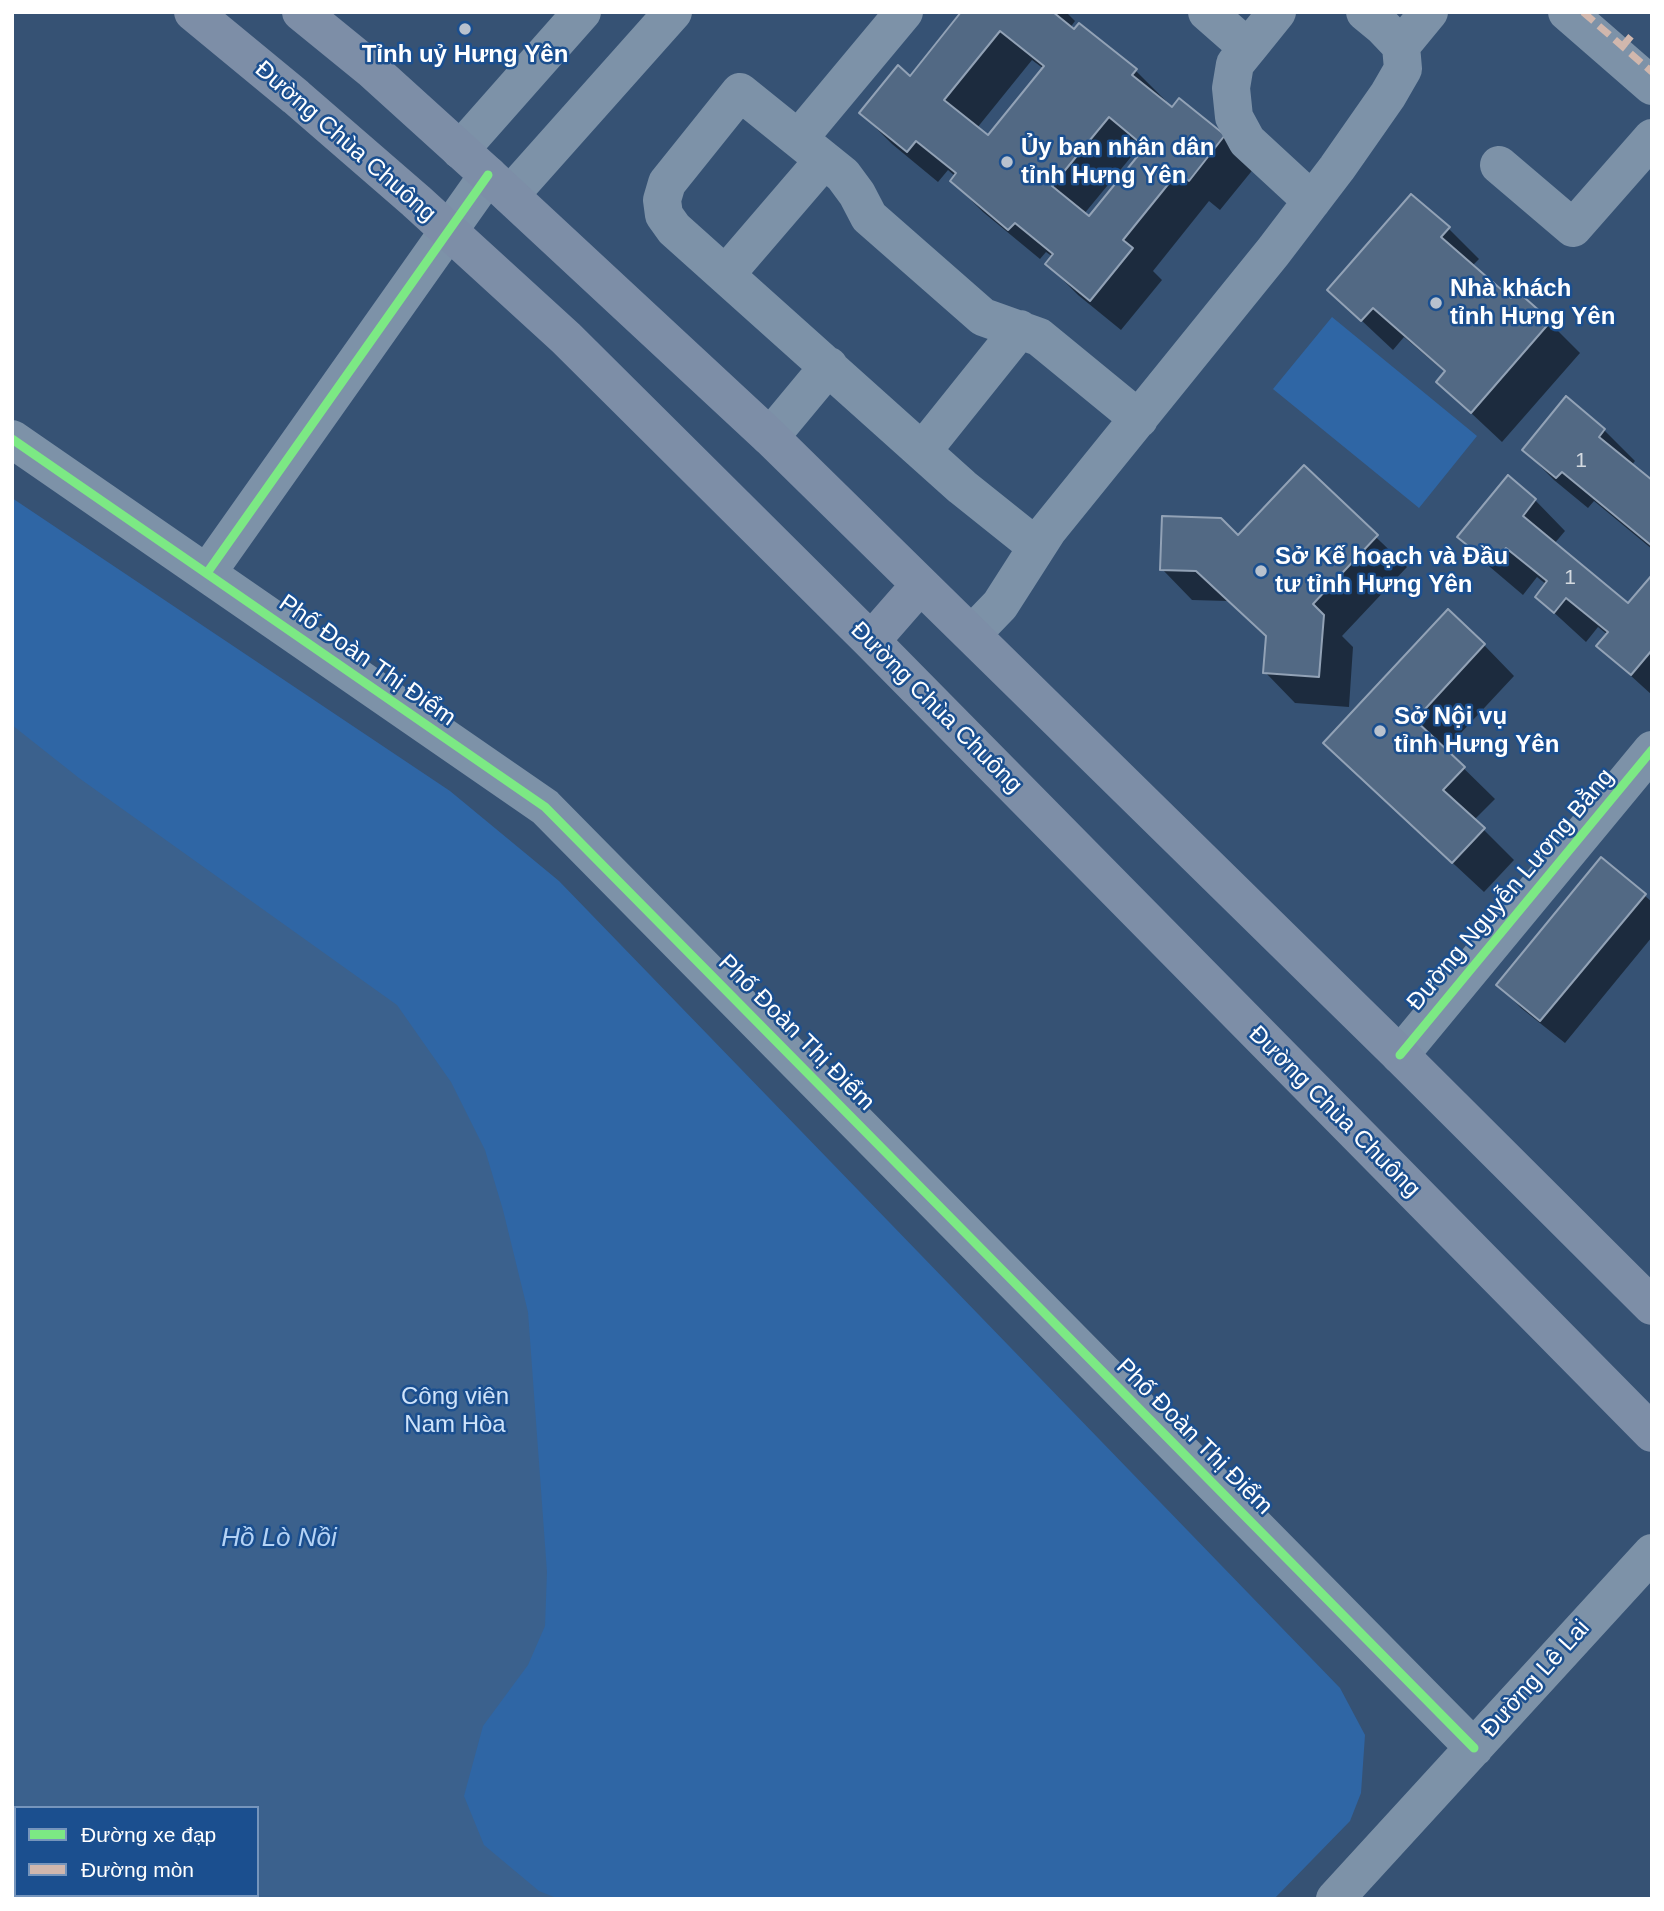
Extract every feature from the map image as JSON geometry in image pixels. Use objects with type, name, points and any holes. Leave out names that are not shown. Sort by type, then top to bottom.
[{"type":"main road","name":"Đường Chùa Chuông","points":[[193,12],[296,97],[566,338],[871,641],[1652,1433]]},
{"type":"main road","points":[[301,12],[370,69],[486,173],[770,438],[1400,1055],[1652,1306]]},
{"type":"main road","points":[[871,641],[920,585]]},
{"type":"street","points":[[206,573],[448,231],[486,173],[582,12]]},
{"type":"street","points":[[486,173],[673,12]]},
{"type":"street","points":[[726,274],[904,12]]},
{"type":"street","points":[[1207,12],[1248,48]]},
{"type":"street","points":[[1277,12],[1235,64],[1231,88],[1234,117],[1247,141],[1312,201]]},
{"type":"street","points":[[971,634],[1000,605],[1048,530],[1312,201],[1388,95],[1403,69],[1401,46],[1365,12]]},
{"type":"street","points":[[1401,46],[1429,12]]},
{"type":"street","points":[[1567,12],[1652,86]]},
{"type":"street","points":[[1037,547],[962,487],[674,229],[664,215],[662,200],[667,183],[740,92],[843,176],[857,194],[869,217],[983,317],[1039,337],[1139,419]]},
{"type":"street","points":[[1499,165],[1573,228],[1652,138]]},
{"type":"street","points":[[923,450],[1020,329]]},
{"type":"street","points":[[770,438],[829,366]]},
{"type":"street","name":"Phố Đoàn Thị Điểm","points":[[12,439],[545,807],[1474,1748]]},
{"type":"street","name":"Đường Nguyễn Lương Bằng","points":[[1400,1055],[1652,750]]},
{"type":"street","name":"Đường Lê Lai","points":[[1335,1899],[1652,1553]]},
{"type":"green space","points":[[1332,317],[1477,436],[1419,508],[1273,389]]},
{"type":"green space","name":"Công viên Nam Hòa","points":[[12,498],[450,791],[559,881],[1340,1688],[1365,1735],[1361,1793],[1350,1821],[1274,1899],[12,1899]]},
{"type":"water","name":"Hồ Lò Nồi","points":[[12,725],[79,778],[397,1005],[451,1082],[485,1150],[528,1312],[547,1572],[545,1626],[528,1665],[483,1726],[464,1796],[484,1845],[539,1891],[559,1899],[12,1899]]},
{"type":"building","name":"Ủy ban nhân dân tỉnh Hưng Yên","points":[[961,12],[1053,12],[1074,29],[1079,23],[1137,69],[1132,75],[1172,107],[1179,98],[1225,135],[1189,181],[1178,172],[1123,240],[1133,248],[1090,301],[1045,264],[1053,254],[1015,223],[1008,230],[950,181],[956,173],[916,141],[907,152],[859,113],[898,65],[910,76]],"holes":[[[1000,31],[1044,66],[988,135],[944,100]],[[1109,117],[1145,147],[1089,216],[1052,186]]]},
{"type":"building","name":"Nhà khách tỉnh Hưng Yên","points":[[1411,194],[1450,227],[1441,237],[1511,298],[1517,291],[1551,321],[1471,413],[1436,382],[1445,371],[1373,308],[1361,321],[1327,290]]},
{"type":"building","points":[[1566,396],[1605,429],[1599,437],[1652,480],[1652,546],[1562,472],[1556,478],[1522,450]]},
{"type":"building","name":"Sở Kế hoạch và Đầu tư tỉnh Hưng Yên","points":[[1304,465],[1378,535],[1313,604],[1324,615],[1319,677],[1263,673],[1266,636],[1196,571],[1160,570],[1162,516],[1221,518],[1238,535]]},
{"type":"building","points":[[1508,475],[1536,499],[1523,516],[1628,603],[1652,575],[1652,650],[1631,675],[1596,646],[1608,632],[1566,598],[1554,613],[1535,597],[1547,581],[1506,548],[1492,565],[1457,537]]},
{"type":"building","name":"Sở Nội vụ tỉnh Hưng Yên","points":[[1448,609],[1485,644],[1415,720],[1465,767],[1443,790],[1485,828],[1452,863],[1323,743]]},
{"type":"building","points":[[1601,857],[1646,894],[1540,1021],[1496,985]]},
{"type":"marked path","points":[[1583,12],[1652,72]]},
{"type":"marked path","points":[[1622,47],[1632,35]]},
{"type":"cycle path","points":[[207,573],[488,175]]},
{"type":"cycle path","points":[[12,439],[545,807],[1474,1748]]},
{"type":"cycle path","points":[[1400,1055],[1652,750]]},
{"type":"place","name":"Tỉnh uỷ Hưng Yên","points":[[465,29]]},
{"type":"place","name":"Ủy ban nhân dân tỉnh Hưng Yên","points":[[1007,162]]},
{"type":"place","name":"Nhà khách tỉnh Hưng Yên","points":[[1436,303]]},
{"type":"place","name":"Sở Kế hoạch và Đầu tư tỉnh Hưng Yên","points":[[1261,571]]},
{"type":"place","name":"Sở Nội vụ tỉnh Hưng Yên","points":[[1380,731]]}]
